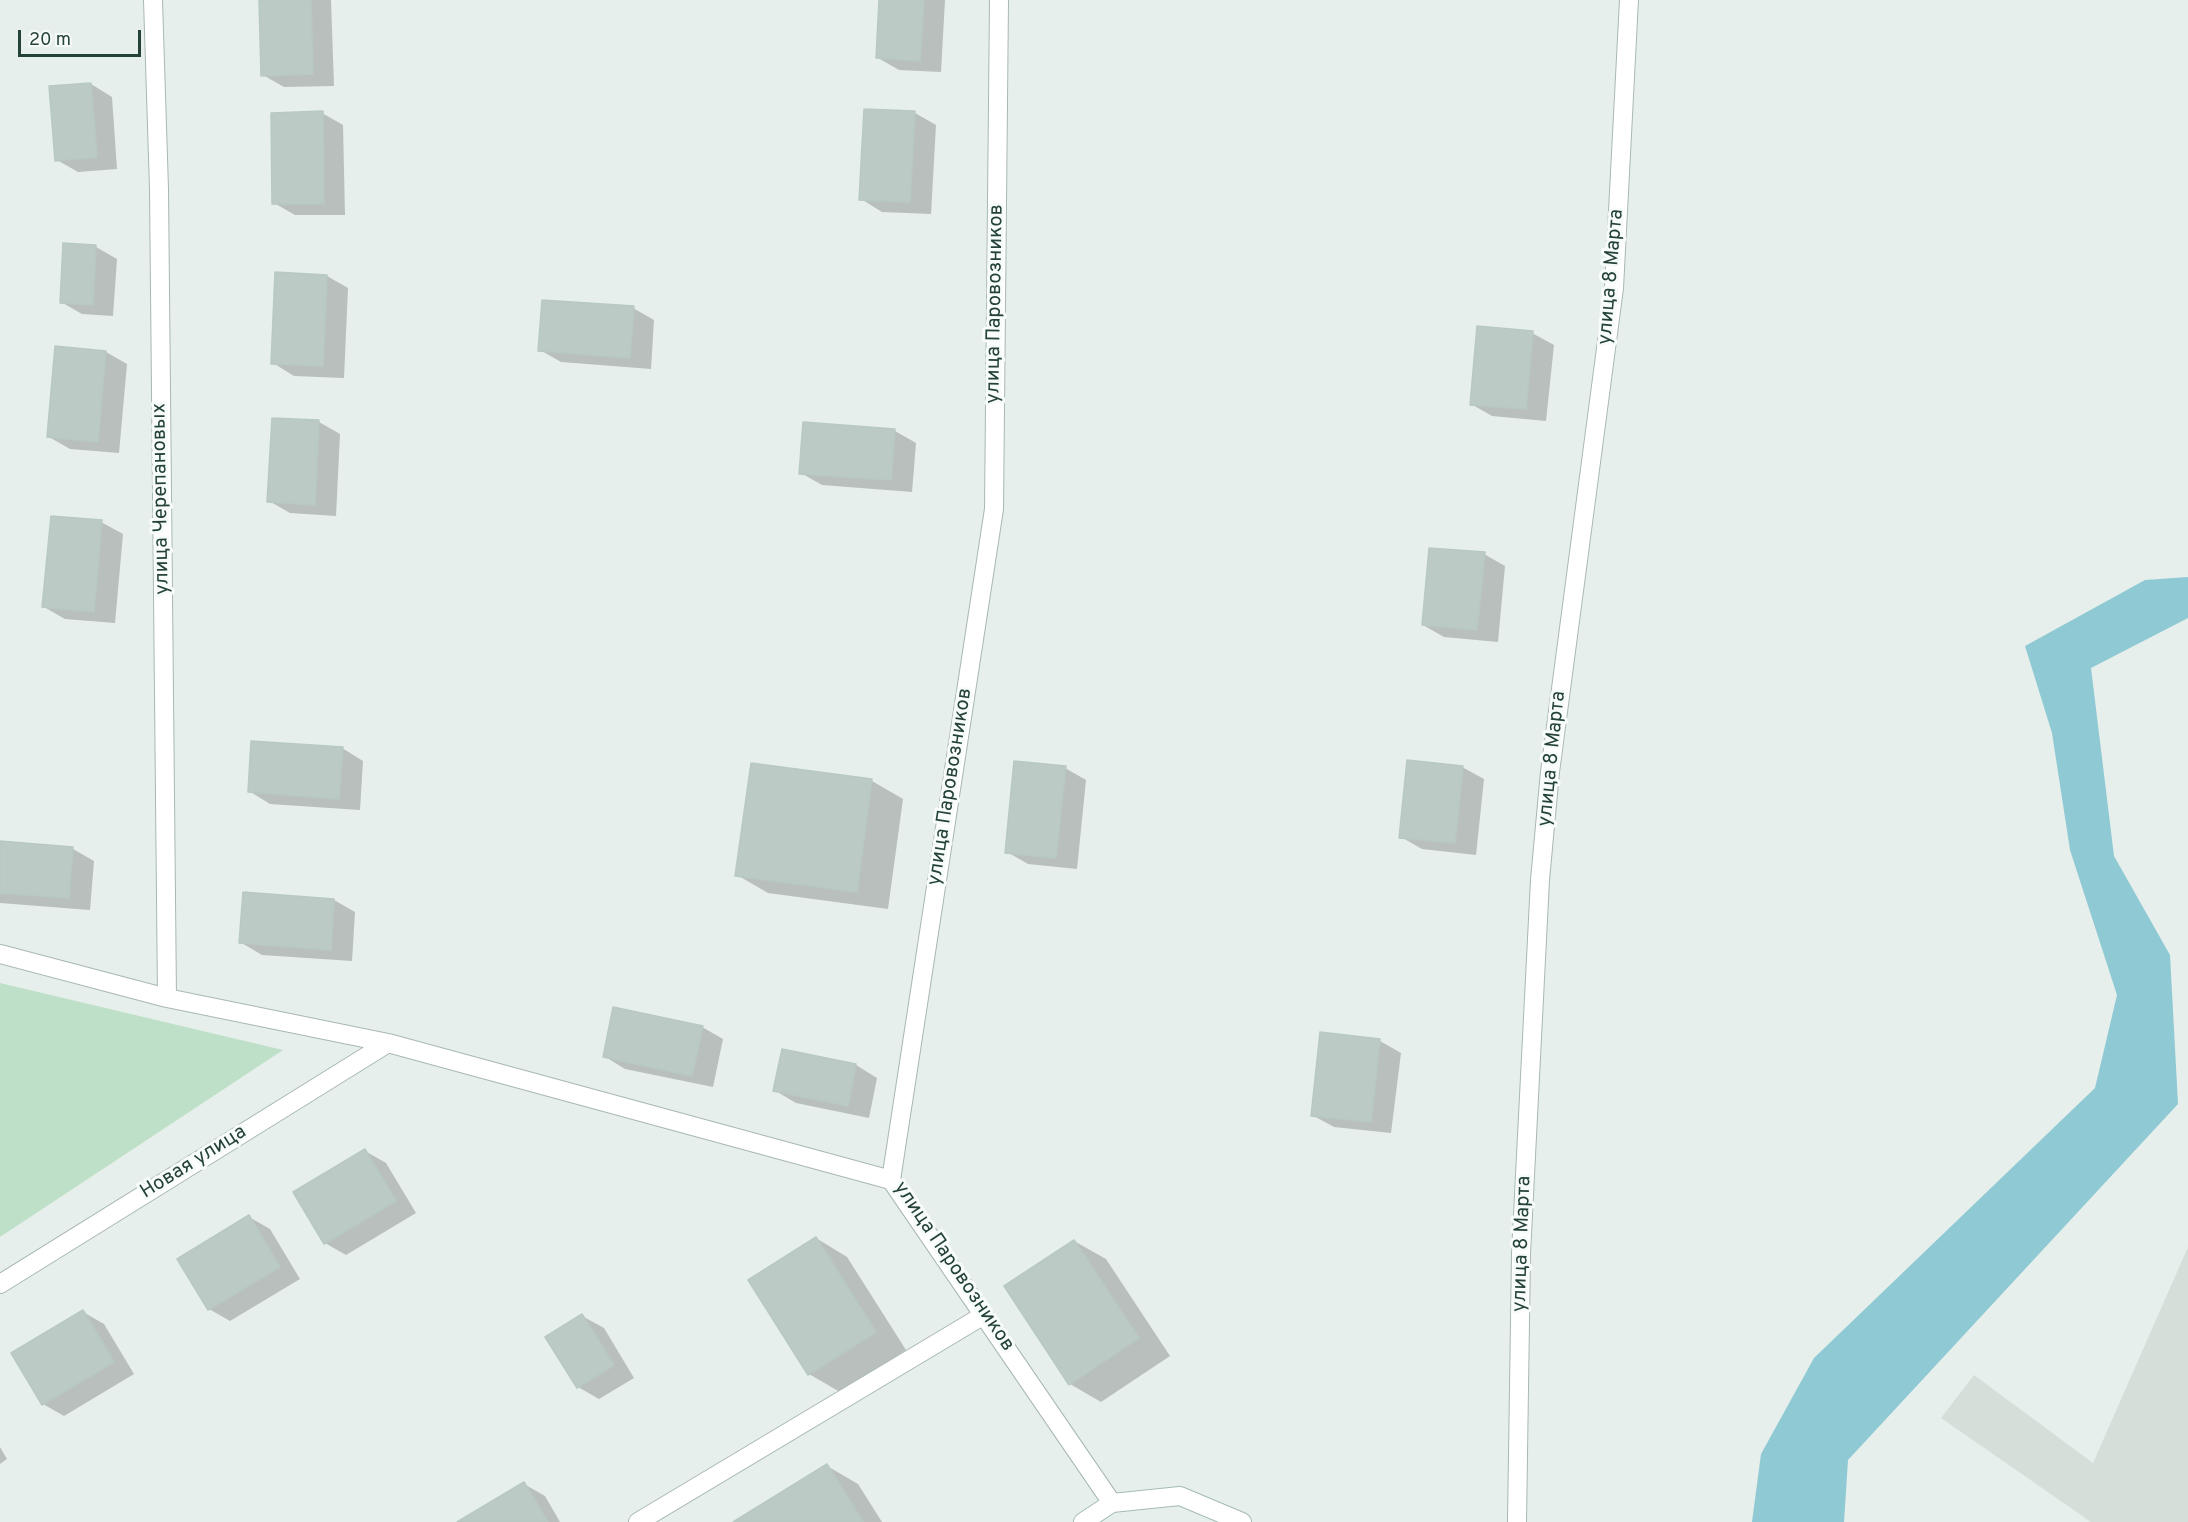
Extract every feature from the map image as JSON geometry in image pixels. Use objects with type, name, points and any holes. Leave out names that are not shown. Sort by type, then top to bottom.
[{"type":"street","name":"улица Черепановых","points":[[153,0],[159,189],[167,998]]},
{"type":"street","name":"улица Паровозников","points":[[999,0],[994,509],[891,1179],[1112,1503]]},
{"type":"street","name":"улица 8 Марта","points":[[1517,1522],[1521,1254],[1540,880],[1550,772],[1614,288],[1629,0]]},
{"type":"street","points":[[0,954],[167,998],[388,1043],[891,1179]]},
{"type":"street","name":"Новая улица","points":[[0,1284],[388,1043]]},
{"type":"street","points":[[638,1522],[984,1315]]},
{"type":"street","points":[[1083,1522],[1112,1503],[1180,1496],[1242,1522]]},
{"type":"shaded area","points":[[2188,1247],[2188,1522],[2091,1522],[1941,1418],[1974,1375],[2093,1463]]},
{"type":"green space","points":[[0,983],[283,1050],[0,1237]]},
{"type":"water","points":[[2188,577],[2188,618],[2091,668],[2114,856],[2170,955],[2178,1104],[1848,1460],[1844,1522],[1752,1522],[1761,1454],[1814,1358],[2095,1088],[2117,995],[2070,850],[2052,733],[2025,646],[2145,580]]},
{"type":"building","points":[[259,0],[311,0],[313,74],[261,76]]},
{"type":"building","points":[[879,0],[924,0],[920,61],[876,58]]},
{"type":"building","points":[[91,83],[97,157],[55,161],[49,86]]},
{"type":"building","points":[[864,109],[915,111],[910,202],[859,200]]},
{"type":"building","points":[[323,111],[324,204],[272,204],[271,113]]},
{"type":"building","points":[[63,243],[96,245],[93,305],[60,303]]},
{"type":"building","points":[[275,272],[327,275],[323,366],[271,364]]},
{"type":"building","points":[[542,300],[634,306],[630,358],[538,351]]},
{"type":"building","points":[[1477,326],[1533,331],[1526,409],[1470,405]]},
{"type":"building","points":[[55,346],[106,351],[98,442],[47,437]]},
{"type":"building","points":[[272,418],[319,420],[315,505],[267,502]]},
{"type":"building","points":[[803,422],[895,429],[891,480],[799,474]]},
{"type":"building","points":[[51,516],[102,520],[94,612],[42,607]]},
{"type":"building","points":[[1429,548],[1485,552],[1477,630],[1422,625]]},
{"type":"building","points":[[251,741],[343,747],[339,799],[248,792]]},
{"type":"building","points":[[1407,760],[1463,766],[1455,843],[1399,838]]},
{"type":"building","points":[[1014,761],[1066,766],[1056,858],[1005,853]]},
{"type":"building","points":[[751,763],[872,779],[857,892],[735,876]]},
{"type":"building","points":[[0,841],[73,847],[69,898],[0,893]]},
{"type":"building","points":[[243,892],[334,899],[331,950],[239,943]]},
{"type":"building","points":[[613,1007],[703,1026],[692,1076],[603,1057]]},
{"type":"building","points":[[1320,1032],[1380,1039],[1371,1122],[1311,1116]]},
{"type":"building","points":[[782,1049],[856,1064],[848,1106],[773,1091]]},
{"type":"building","points":[[365,1149],[396,1201],[324,1244],[293,1192]]},
{"type":"building","points":[[249,1215],[280,1267],[208,1310],[177,1259]]},
{"type":"building","points":[[816,1237],[876,1332],[808,1375],[748,1280]]},
{"type":"building","points":[[1074,1240],[1139,1338],[1069,1385],[1004,1286]]},
{"type":"building","points":[[83,1310],[114,1362],[42,1405],[11,1353]]},
{"type":"building","points":[[582,1314],[614,1365],[577,1388],[545,1337]]},
{"type":"building","points":[[827,1464],[863,1522],[733,1522]]},
{"type":"building","points":[[524,1482],[548,1522],[457,1522]]}]
